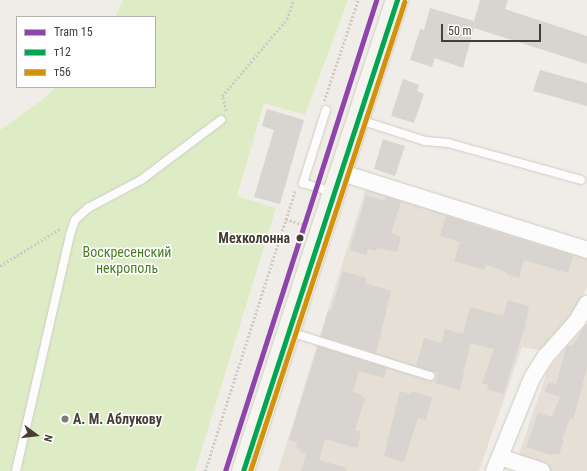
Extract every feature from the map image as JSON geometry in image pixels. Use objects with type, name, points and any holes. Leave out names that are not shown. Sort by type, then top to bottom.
[{"type":"main road","points":[[243,471],[397,0]]},
{"type":"street","points":[[338,183],[587,250]]},
{"type":"street","points":[[542,471],[497,464],[532,378],[546,356],[577,321],[587,304]]},
{"type":"lane","points":[[325,106],[303,183],[338,183]]},
{"type":"lane","points":[[16,471],[70,235],[76,220],[88,208],[141,180],[221,120]]},
{"type":"lane","points":[[359,120],[425,141],[448,144],[581,180]]},
{"type":"lane","points":[[289,332],[430,376]]},
{"type":"path","points":[[221,120],[227,110],[222,96],[287,19],[293,0]]},
{"type":"path","points":[[325,106],[358,0]]},
{"type":"path","points":[[205,471],[298,183]]},
{"type":"path","points":[[286,219],[305,225]]},
{"type":"path","points":[[0,266],[76,220]]},
{"type":"shaded area","points":[[367,184],[587,252],[587,287],[568,327],[545,351],[522,347],[479,471],[278,471]]},
{"type":"shaded area","points":[[587,323],[587,471],[513,471],[548,369]]},
{"type":"green space","name":"Воскресенский некрополь","points":[[123,0],[348,0],[305,115],[264,103],[237,196],[276,208],[195,471],[0,471],[0,130],[43,99],[55,88],[156,88],[156,16],[115,16]]},
{"type":"building","points":[[480,0],[508,0],[505,9],[587,36],[587,64],[474,28],[463,68],[435,58],[432,67],[410,60],[420,29],[424,30],[430,8],[474,21]]},
{"type":"building","points":[[540,70],[587,83],[587,106],[533,91]]},
{"type":"building","points":[[403,79],[419,85],[417,91],[424,94],[414,123],[391,116]]},
{"type":"building","points":[[267,109],[304,120],[280,204],[254,197],[274,130],[262,126]]},
{"type":"building","points":[[383,139],[405,146],[395,176],[374,169]]},
{"type":"building","points":[[366,195],[385,201],[386,197],[401,202],[391,233],[401,237],[397,252],[377,248],[376,251],[368,249],[366,255],[350,250]]},
{"type":"building","points":[[446,216],[573,256],[568,273],[524,260],[519,278],[486,265],[485,270],[454,261],[460,242],[440,236]]},
{"type":"building","points":[[343,271],[366,278],[365,283],[391,291],[376,353],[321,336],[328,310],[331,311]]},
{"type":"building","points":[[508,300],[529,306],[525,327],[503,394],[487,389],[488,385],[482,383],[494,349],[470,343],[460,390],[435,383],[438,373],[416,366],[424,338],[442,343],[445,329],[463,334],[470,307],[503,316]]},
{"type":"building","points":[[587,323],[587,368],[573,420],[570,418],[562,440],[564,440],[559,455],[552,453],[551,455],[526,447],[538,413],[552,417],[560,397],[545,392],[549,382],[556,384],[566,348],[568,345],[572,346]]},
{"type":"building","points":[[318,346],[387,368],[384,378],[359,371],[353,392],[362,395],[361,397],[365,398],[355,430],[361,432],[357,448],[325,439],[319,460],[347,468],[346,471],[301,471],[306,454],[300,452],[300,449],[296,448],[297,442],[289,440]]},
{"type":"building","points":[[400,391],[410,394],[411,391],[432,397],[426,420],[418,418],[404,462],[384,456]]},
{"type":"tram line","name":"15","points":[[225,471],[376,0]]},
{"type":"transit line","name":"т12","points":[[243,471],[397,0]]},
{"type":"transit line","name":"т56","points":[[250,471],[404,2]]},
{"type":"place","name":"Мехколонна","points":[[300,238]]},
{"type":"place","name":"А. М. Аблукову","points":[[65,419]]}]
